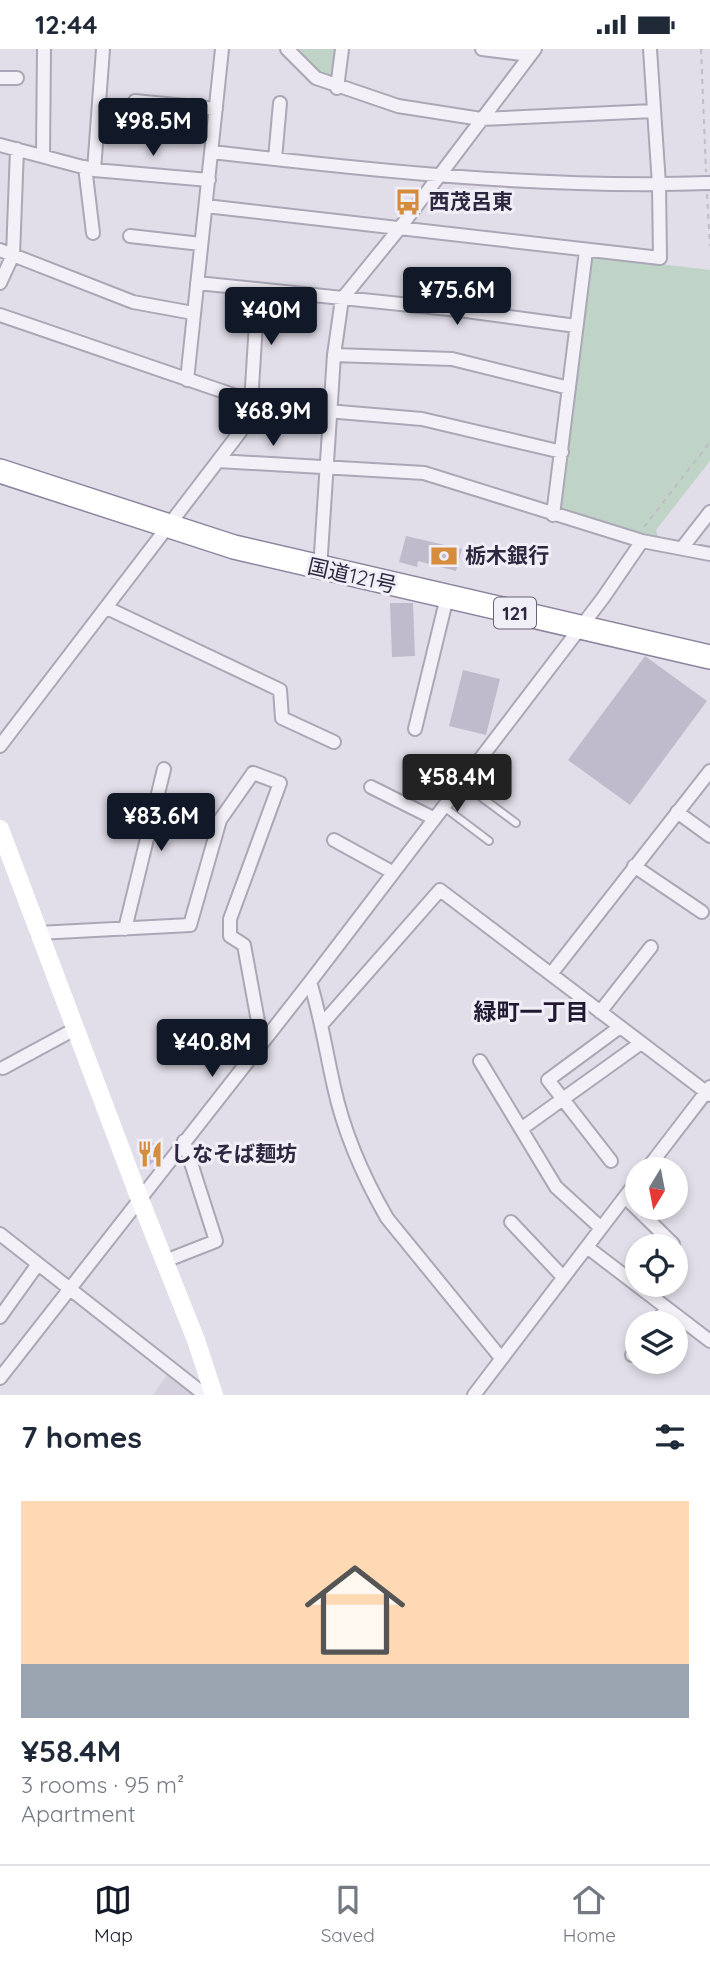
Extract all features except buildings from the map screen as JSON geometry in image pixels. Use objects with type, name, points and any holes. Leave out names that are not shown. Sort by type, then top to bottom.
[{"type":"highway","name":"国道121号","points":[[0,471],[168,527],[320,569],[710,657]]},
{"type":"street","points":[[43,155],[44,49]]},
{"type":"street","points":[[93,233],[90,169],[103,49]]},
{"type":"street","points":[[187,380],[222,49]]},
{"type":"street","points":[[287,49],[316,78],[398,106],[481,119],[653,111]]},
{"type":"street","points":[[337,87],[342,49]]},
{"type":"street","points":[[482,49],[532,52]]},
{"type":"street","points":[[206,207],[660,258],[659,185],[650,49]]},
{"type":"street","points":[[320,569],[334,355],[342,299],[399,229],[532,52]]},
{"type":"street","points":[[0,78],[17,78]]},
{"type":"street","points":[[135,101],[216,109]]},
{"type":"street","points":[[275,159],[280,103]]},
{"type":"street","points":[[0,145],[90,169],[209,180]]},
{"type":"street","points":[[0,283],[17,149]]},
{"type":"street","points":[[212,152],[440,175],[659,185],[708,184]]},
{"type":"street","points":[[130,236],[201,244]]},
{"type":"street","points":[[553,515],[586,251]]},
{"type":"street","points":[[6,252],[133,302],[193,313]]},
{"type":"street","points":[[197,283],[576,326]]},
{"type":"street","points":[[0,746],[250,419],[258,291]]},
{"type":"street","points":[[0,315],[251,401]]},
{"type":"street","points":[[334,355],[452,359],[569,388]]},
{"type":"street","points":[[291,408],[422,419],[562,452]]},
{"type":"street","points":[[218,461],[425,473],[553,515],[710,554]]},
{"type":"street","points":[[682,548],[710,512]]},
{"type":"street","points":[[0,1378],[139,1197],[310,982],[579,628],[640,537]]},
{"type":"street","points":[[415,729],[447,597]]},
{"type":"street","points":[[107,608],[280,690],[282,718],[334,742]]},
{"type":"street","points":[[125,929],[164,769]]},
{"type":"street","points":[[38,933],[190,925],[220,820],[253,773],[280,783],[230,919],[230,936],[244,945],[262,1043]]},
{"type":"street","points":[[551,974],[709,773]]},
{"type":"street","points":[[371,787],[433,818]]},
{"type":"street","points":[[677,813],[710,836]]},
{"type":"street","points":[[0,829],[214,1395]]},
{"type":"street","points":[[334,840],[392,872]]},
{"type":"street","points":[[634,866],[702,912]]},
{"type":"street","points":[[323,1023],[440,890],[709,1092],[657,1157]]},
{"type":"street","points":[[600,1012],[651,947]]},
{"type":"street","points":[[310,982],[323,1023],[334,1089],[358,1161],[375,1196],[387,1218],[500,1358]]},
{"type":"street","points":[[611,1161],[548,1080],[620,1027]]},
{"type":"street","points":[[4,1069],[75,1029]]},
{"type":"street","points":[[521,1129],[641,1043]]},
{"type":"street","points":[[480,1061],[556,1187],[601,1228]]},
{"type":"street","points":[[165,1261],[216,1241],[184,1141]]},
{"type":"street","points":[[476,1394],[500,1358],[625,1197]]},
{"type":"street","points":[[648,1220],[663,1234]]},
{"type":"street","points":[[511,1222],[563,1277]]},
{"type":"street","points":[[0,1234],[205,1395]]},
{"type":"street","points":[[587,1247],[710,1341]]},
{"type":"street","points":[[0,1317],[38,1264]]},
{"type":"lane","points":[[461,782],[516,823]]},
{"type":"lane","points":[[443,806],[489,841]]},
{"type":"path","points":[[701,49],[710,246]]},
{"type":"path","points":[[640,537],[710,442]]},
{"type":"shaded area","points":[[169,1372],[196,1395],[153,1395]]},
{"type":"green space","points":[[295,49],[338,49],[334,78],[326,81]]},
{"type":"green space","points":[[595,256],[710,270],[710,461],[656,530],[658,537],[565,511],[558,503],[588,261]]},
{"type":"place","name":"西茂呂東","points":[[408,202]]},
{"type":"place","name":"栃木銀行","points":[[444,556]]},
{"type":"place","name":"しなそば麺坊","points":[[150,1154]]},
{"type":"district","name":"緑町一丁目","points":[[531,1012]]}]
